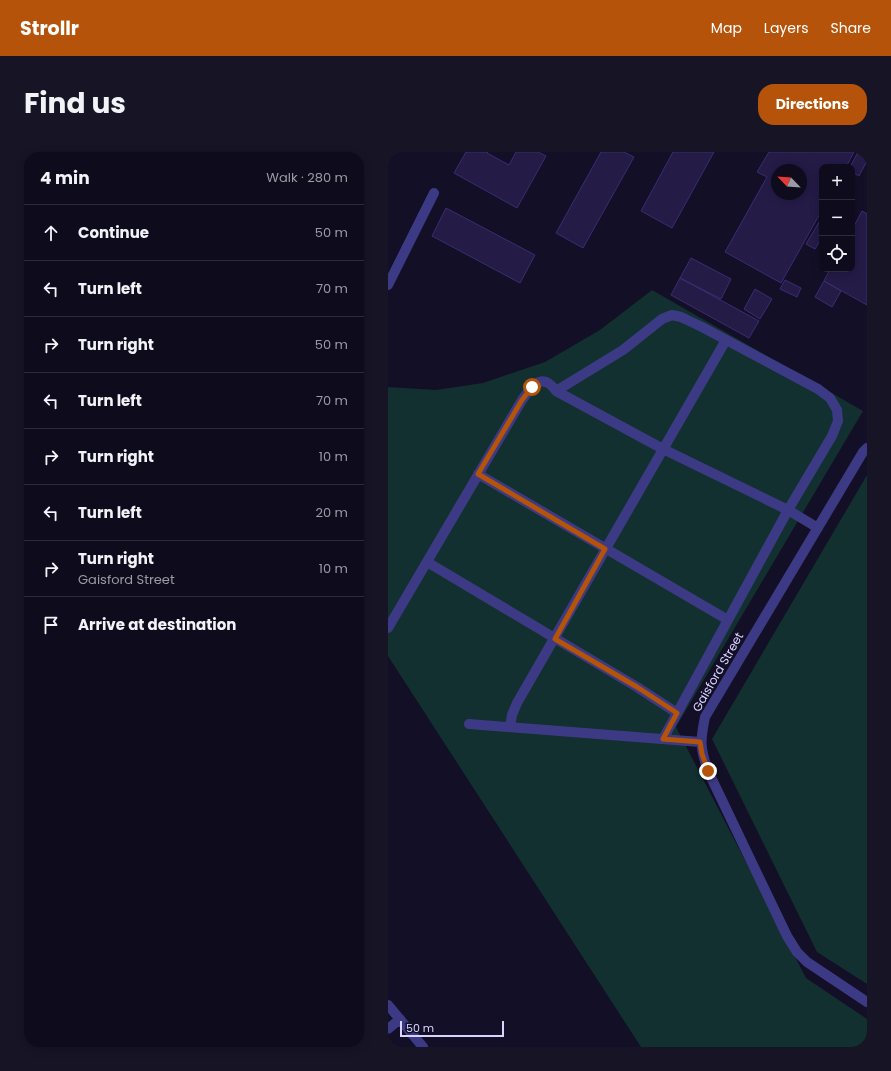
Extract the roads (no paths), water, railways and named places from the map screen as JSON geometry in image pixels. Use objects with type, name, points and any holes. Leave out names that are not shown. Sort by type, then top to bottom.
[{"type":"street","points":[[388,285],[434,193]]},
{"type":"street","points":[[556,391],[623,350],[662,319],[672,315],[681,317],[818,389],[830,398],[837,410],[838,421],[832,436],[788,510],[663,739]]},
{"type":"street","points":[[510,727],[517,703],[726,340]]},
{"type":"street","points":[[388,628],[522,400],[532,387],[539,382],[550,384],[556,391],[663,449],[788,510],[818,528]]},
{"type":"street","name":"Gaisford Street","points":[[867,448],[863,452],[705,717],[700,742],[702,754],[708,771],[787,936],[797,952],[807,962],[867,1002]]},
{"type":"street","points":[[478,474],[728,620]]},
{"type":"street","points":[[427,562],[637,687],[677,713]]},
{"type":"street","points":[[469,724],[700,742]]},
{"type":"street","points":[[388,1005],[423,1047]]},
{"type":"street","points":[[388,1029],[400,1019]]}]
